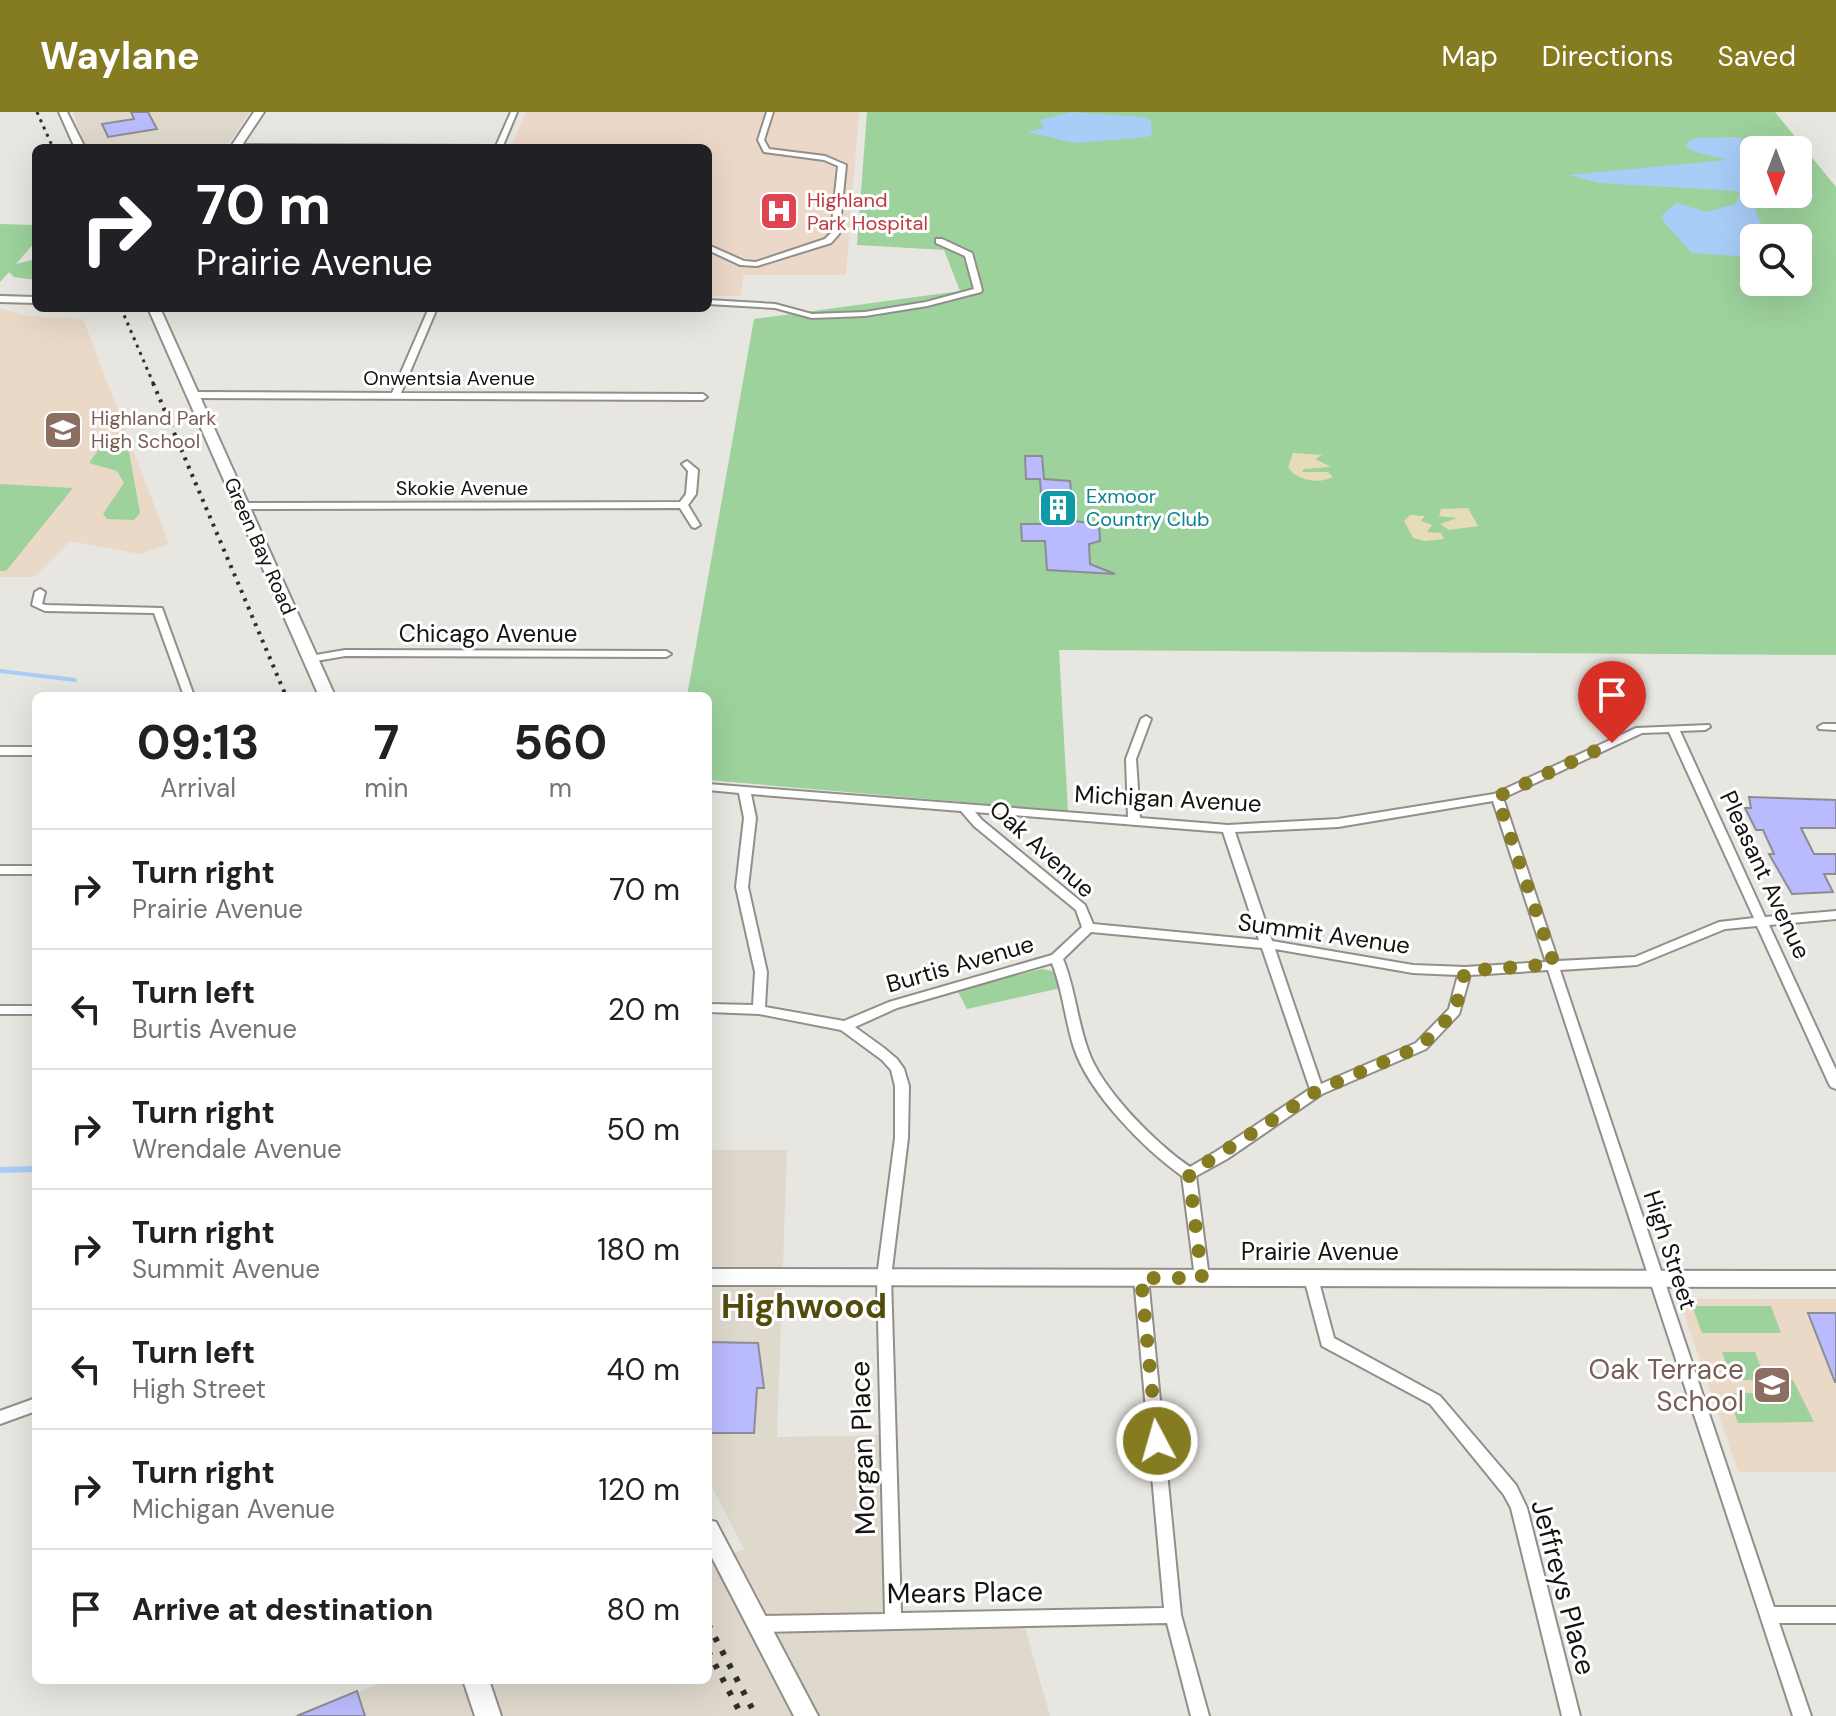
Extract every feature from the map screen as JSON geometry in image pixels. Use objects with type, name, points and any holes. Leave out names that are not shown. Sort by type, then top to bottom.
[{"type":"main road","points":[[238,144],[259,112]]},
{"type":"main road","name":"Green Bay Road","points":[[156,312],[325,692]]},
{"type":"main road","name":"Prairie Avenue","points":[[712,1277],[1836,1279]]},
{"type":"main road","points":[[477,1684],[488,1716]]},
{"type":"street","points":[[63,112],[78,144]]},
{"type":"street","points":[[501,144],[514,112]]},
{"type":"street","points":[[712,249],[743,263],[757,264],[828,241],[835,234],[844,171],[842,165],[825,158],[766,151],[761,140],[770,112]]},
{"type":"street","points":[[712,302],[775,306],[812,316],[865,314],[927,304],[978,290],[969,255],[939,241]]},
{"type":"street","points":[[0,299],[32,300]]},
{"type":"street","points":[[396,395],[431,312]]},
{"type":"street","name":"Onwentsia Avenue","points":[[195,395],[703,397]]},
{"type":"street","points":[[687,464],[693,470],[691,494],[683,505],[695,525]]},
{"type":"street","name":"Skokie Avenue","points":[[241,506],[683,505]]},
{"type":"street","points":[[40,592],[37,605],[45,608],[158,610],[188,692]]},
{"type":"street","name":"Chicago Avenue","points":[[310,659],[345,653],[666,654]]},
{"type":"street","points":[[1134,822],[1131,759],[1146,719]]},
{"type":"street","name":"Michigan Avenue","points":[[712,787],[1228,829],[1338,823],[1497,797],[1640,730],[1705,727]]},
{"type":"street","points":[[1823,727],[1836,727]]},
{"type":"street","name":"Pleasant Avenue","points":[[1673,729],[1836,1084]]},
{"type":"street","points":[[0,751],[32,751]]},
{"type":"street","points":[[744,789],[750,818],[742,887],[761,972],[759,1010]]},
{"type":"street","name":"High Street","points":[[1497,797],[1802,1716]]},
{"type":"street","name":"Oak Avenue","points":[[965,808],[978,823],[1073,899],[1085,916],[1088,928],[1056,958]]},
{"type":"street","points":[[1228,829],[1317,1091]]},
{"type":"street","points":[[0,870],[32,870]]},
{"type":"street","name":"Summit Avenue","points":[[1088,928],[1267,945],[1327,953],[1381,966],[1465,971],[1637,961],[1723,925],[1762,919],[1836,915]]},
{"type":"street","name":"Burtis Avenue","points":[[845,1026],[893,1005],[1056,958],[1082,1050],[1095,1079],[1152,1142],[1189,1174]]},
{"type":"street","points":[[1202,1278],[1189,1174],[1317,1091],[1421,1046],[1455,1011],[1465,971]]},
{"type":"street","points":[[712,1008],[759,1010],[845,1026]]},
{"type":"street","points":[[0,1010],[32,1010]]},
{"type":"street","name":"Morgan Place","points":[[845,1026],[886,1056],[900,1077],[902,1148],[885,1242],[884,1277],[893,1618]]},
{"type":"street","points":[[1141,1278],[1173,1615],[1200,1716]]},
{"type":"street","name":"Jeffreys Place","points":[[1311,1278],[1327,1342],[1435,1400],[1510,1490],[1519,1508],[1571,1716]]},
{"type":"street","points":[[0,1418],[32,1406]]},
{"type":"street","points":[[712,1537],[806,1716]]},
{"type":"street","name":"Mears Place","points":[[757,1624],[893,1618],[1173,1615]]},
{"type":"street","points":[[1769,1615],[1836,1615]]},
{"type":"shaded area","points":[[73,112],[250,112],[229,144],[85,144]]},
{"type":"shaded area","name":"Highland Park Hospital","points":[[526,112],[859,112],[846,275],[744,275],[740,296],[712,296],[712,144],[513,144]]},
{"type":"shaded area","name":"Highland Park High School","points":[[0,308],[27,316],[83,319],[169,544],[139,554],[70,541],[34,577],[0,577]]},
{"type":"shaded area","points":[[712,1150],[787,1150],[777,1437],[883,1435],[890,1625],[1024,1624],[1050,1716],[292,1716],[379,1684],[712,1684],[712,1561],[744,1549],[712,1487]]},
{"type":"shaded area","name":"Oak Terrace School","points":[[1679,1299],[1836,1299],[1836,1472],[1738,1472]]},
{"type":"green space","name":"Exmoor Country Club","points":[[867,112],[1775,112],[1795,136],[1740,136],[1740,208],[1812,208],[1812,157],[1836,187],[1836,655],[1059,650],[1068,811],[712,780],[712,692],[688,692],[754,319],[960,291],[944,250],[857,245]]},
{"type":"green space","points":[[0,224],[32,225],[32,246],[16,264],[32,260],[32,279],[14,277],[9,272],[0,282]]},
{"type":"green space","points":[[108,436],[120,437],[129,452],[140,513],[134,520],[107,519],[103,514],[124,483],[117,471],[89,463]]},
{"type":"green space","points":[[0,484],[73,488],[6,571],[0,571]]},
{"type":"green space","points":[[1042,969],[1053,971],[1061,988],[967,1009],[957,990]]},
{"type":"green space","points":[[1692,1306],[1771,1306],[1781,1333],[1702,1333]]},
{"type":"green space","points":[[1722,1352],[1755,1352],[1766,1380],[1732,1380]]},
{"type":"green space","points":[[1769,1379],[1793,1380],[1814,1422],[1738,1423],[1727,1393],[1773,1393]]},
{"type":"sand","points":[[1293,453],[1322,455],[1315,459],[1331,467],[1304,469],[1302,472],[1328,472],[1333,477],[1315,481],[1292,472],[1288,467]]},
{"type":"sand","points":[[1468,508],[1478,526],[1449,530],[1440,524],[1457,518],[1439,516],[1441,509]]},
{"type":"sand","points":[[1410,515],[1425,516],[1421,521],[1432,525],[1427,532],[1441,533],[1444,539],[1425,541],[1413,538],[1404,521]]},
{"type":"water","points":[[1071,112],[1143,117],[1151,120],[1152,134],[1075,143],[1028,132],[1043,128],[1040,120]]},
{"type":"water","points":[[1695,138],[1740,138],[1740,195],[1737,191],[1599,183],[1568,175],[1727,160],[1692,151],[1685,144]]},
{"type":"water","points":[[1740,195],[1740,208],[1756,208],[1762,224],[1740,224],[1740,256],[1692,253],[1662,220],[1663,214],[1677,203],[1706,212],[1735,204]]},
{"type":"building","points":[[131,112],[148,112],[157,129],[108,137],[102,124],[134,119]]},
{"type":"building","name":"Exmoor Country Club","points":[[1025,456],[1042,456],[1044,479],[1070,481],[1074,521],[1099,524],[1100,541],[1089,544],[1090,564],[1115,574],[1047,570],[1045,541],[1022,541],[1021,524],[1043,524],[1040,479],[1026,479]]},
{"type":"building","points":[[1749,797],[1836,800],[1836,828],[1801,828],[1814,854],[1836,854],[1836,874],[1824,874],[1833,892],[1792,894],[1769,854],[1774,854],[1763,830],[1756,830],[1745,808],[1751,808]]},
{"type":"building","points":[[1808,1313],[1836,1313],[1836,1382],[1835,1382]]},
{"type":"building","points":[[712,1342],[758,1343],[764,1388],[757,1388],[754,1433],[712,1433]]},
{"type":"building","points":[[357,1691],[365,1716],[297,1716]]},
{"type":"waterway","points":[[0,671],[75,680]]},
{"type":"waterway","points":[[0,1170],[32,1169]]},
{"type":"railway","points":[[37,112],[51,144]]},
{"type":"railway","points":[[123,312],[154,385]]},
{"type":"railway","points":[[153,383],[284,692]]},
{"type":"railway","points":[[712,1632],[756,1716]]},
{"type":"railway","points":[[712,1659],[742,1716]]},
{"type":"place","name":"Highland Park Hospital","points":[[779,211]]},
{"type":"place","name":"Highland Park High School","points":[[63,430]]},
{"type":"place","name":"Exmoor Country Club","points":[[1058,508]]},
{"type":"place","name":"Oak Terrace School","points":[[1772,1385]]},
{"type":"district","name":"Highwood","points":[[804,1306]]},
{"type":"route","points":[[1157,1441],[1141,1278],[1202,1278],[1189,1174],[1317,1091],[1356,1071],[1399,1058],[1421,1046],[1440,1031],[1455,1011],[1464,986],[1465,971],[1554,964],[1497,797],[1531,784],[1612,743]]}]
